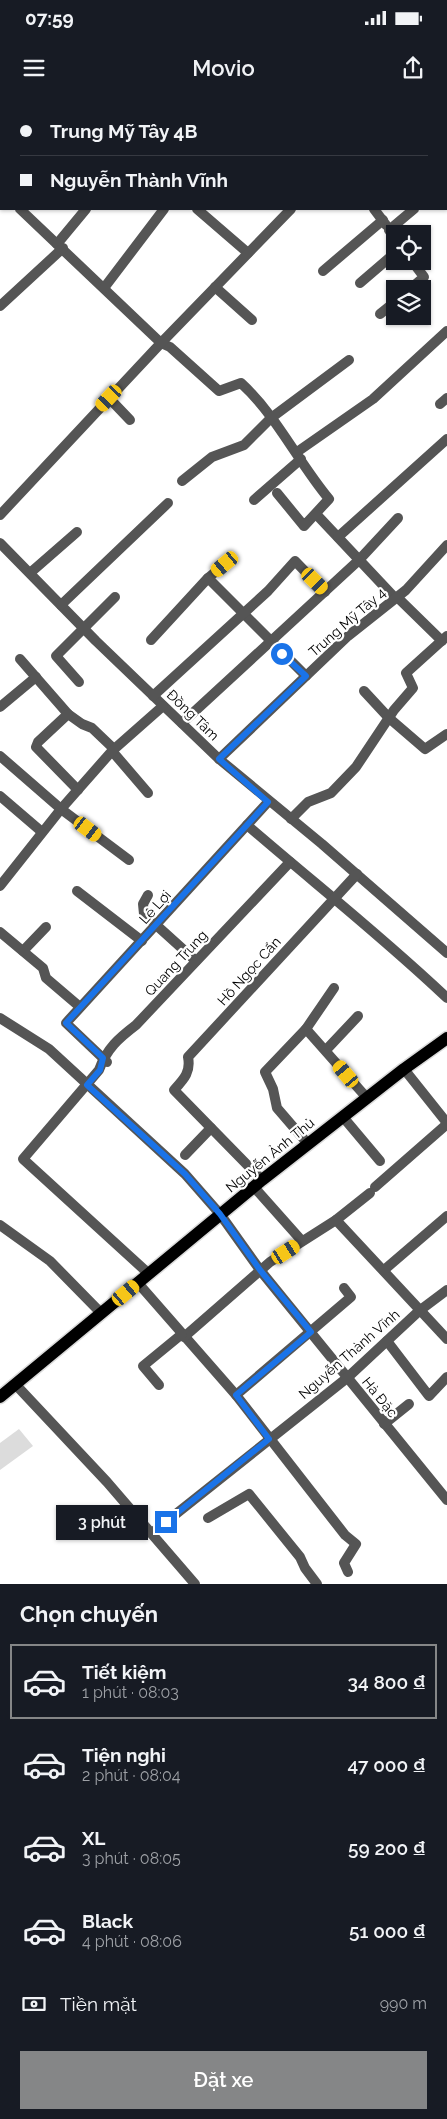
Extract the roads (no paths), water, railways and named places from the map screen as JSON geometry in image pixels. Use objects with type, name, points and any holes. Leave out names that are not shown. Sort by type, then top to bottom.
[{"type":"main road","name":"Nguyễn Ảnh Thủ","points":[[0,1397],[220,1214],[404,1069],[447,1038]]},
{"type":"street","points":[[21,210],[161,343],[170,348],[220,391],[241,382],[255,395],[299,456],[311,479],[329,499],[304,526],[277,493]]},
{"type":"street","points":[[0,306],[60,246],[85,210]]},
{"type":"street","points":[[104,288],[163,210]]},
{"type":"street","points":[[199,210],[248,253]]},
{"type":"street","points":[[0,515],[161,343],[290,210]]},
{"type":"street","points":[[375,210],[386,225]]},
{"type":"street","points":[[400,225],[413,210]]},
{"type":"street","points":[[323,271],[383,220]]},
{"type":"street","points":[[360,283],[386,261]]},
{"type":"street","points":[[419,270],[424,277],[420,280]]},
{"type":"street","points":[[215,287],[252,320]]},
{"type":"street","points":[[380,314],[386,309]]},
{"type":"street","points":[[254,500],[299,456],[373,398],[447,331]]},
{"type":"street","points":[[182,481],[212,457],[244,446],[272,418],[349,360]]},
{"type":"street","points":[[109,398],[130,420]]},
{"type":"street","points":[[338,537],[447,439]]},
{"type":"street","points":[[61,605],[168,503]]},
{"type":"street","points":[[291,819],[308,802],[331,793],[350,774],[389,718],[413,688],[406,673],[444,638],[396,598],[316,514]]},
{"type":"street","points":[[182,723],[359,560],[398,518]]},
{"type":"street","points":[[30,573],[77,532]]},
{"type":"street","name":"Đồng Tâm","points":[[0,542],[84,628],[219,759],[268,802],[357,874],[447,953]]},
{"type":"street","name":"Trung Mỹ Tây 4","points":[[219,759],[348,636],[396,598],[447,545]]},
{"type":"street","points":[[153,696],[243,613],[295,561],[325,592]]},
{"type":"street","points":[[151,640],[208,578],[225,564]]},
{"type":"street","points":[[208,578],[306,676]]},
{"type":"street","points":[[79,682],[56,656],[115,597]]},
{"type":"street","points":[[20,659],[68,714],[82,724],[92,728],[113,750],[148,794]]},
{"type":"street","points":[[0,707],[36,677]]},
{"type":"street","points":[[364,692],[389,718],[425,748],[446,738]]},
{"type":"street","points":[[0,886],[61,809],[113,750],[163,706]]},
{"type":"street","points":[[68,714],[38,742],[36,747],[78,790]]},
{"type":"street","points":[[0,756],[61,809],[129,860]]},
{"type":"street","points":[[0,796],[42,832]]},
{"type":"street","name":"Lê Lợi","points":[[105,1060],[66,1023],[268,802]]},
{"type":"street","points":[[247,825],[335,897],[402,955],[447,998]]},
{"type":"street","name":"Quang Trung","points":[[149,1274],[22,1159],[100,1070],[116,1039],[136,1025],[290,862]]},
{"type":"street","name":"Hồ Ngọc Cẩn","points":[[211,1128],[174,1090],[188,1075],[190,1066],[188,1057],[357,874]]},
{"type":"street","points":[[77,892],[142,941]]},
{"type":"street","points":[[148,895],[142,910],[196,961]]},
{"type":"street","points":[[23,951],[46,927]]},
{"type":"street","points":[[0,932],[43,968],[46,978],[80,1007]]},
{"type":"street","points":[[308,1144],[277,1108],[273,1089],[265,1072],[306,1029],[334,988]]},
{"type":"street","points":[[326,1050],[358,1016]]},
{"type":"street","name":"Hà Đặc","points":[[0,1018],[49,1050],[127,1119],[185,1174],[220,1214],[260,1270],[447,1500]]},
{"type":"street","points":[[306,1029],[367,1098]]},
{"type":"street","points":[[159,1384],[143,1366],[260,1270],[336,1220],[373,1190],[447,1123],[404,1069]]},
{"type":"street","points":[[343,1117],[380,1161]]},
{"type":"street","points":[[185,1155],[211,1128],[258,1184],[302,1242]]},
{"type":"street","points":[[384,1270],[447,1216]]},
{"type":"street","points":[[336,1220],[447,1340]]},
{"type":"street","points":[[0,1225],[50,1261],[101,1313]]},
{"type":"street","points":[[138,1283],[236,1395],[345,1535],[356,1544],[344,1563],[348,1572]]},
{"type":"street","points":[[236,1395],[351,1297],[344,1288]]},
{"type":"street","name":"Nguyễn Thành Vĩnh","points":[[152,1533],[202,1496],[269,1439],[347,1378],[419,1311],[447,1290]]},
{"type":"street","points":[[387,1340],[429,1396],[447,1378]]},
{"type":"street","points":[[16,1385],[152,1533],[194,1584]]},
{"type":"street","points":[[384,1424],[409,1404]]},
{"type":"street","points":[[208,1518],[249,1494],[300,1557],[305,1568],[317,1584]]}]
